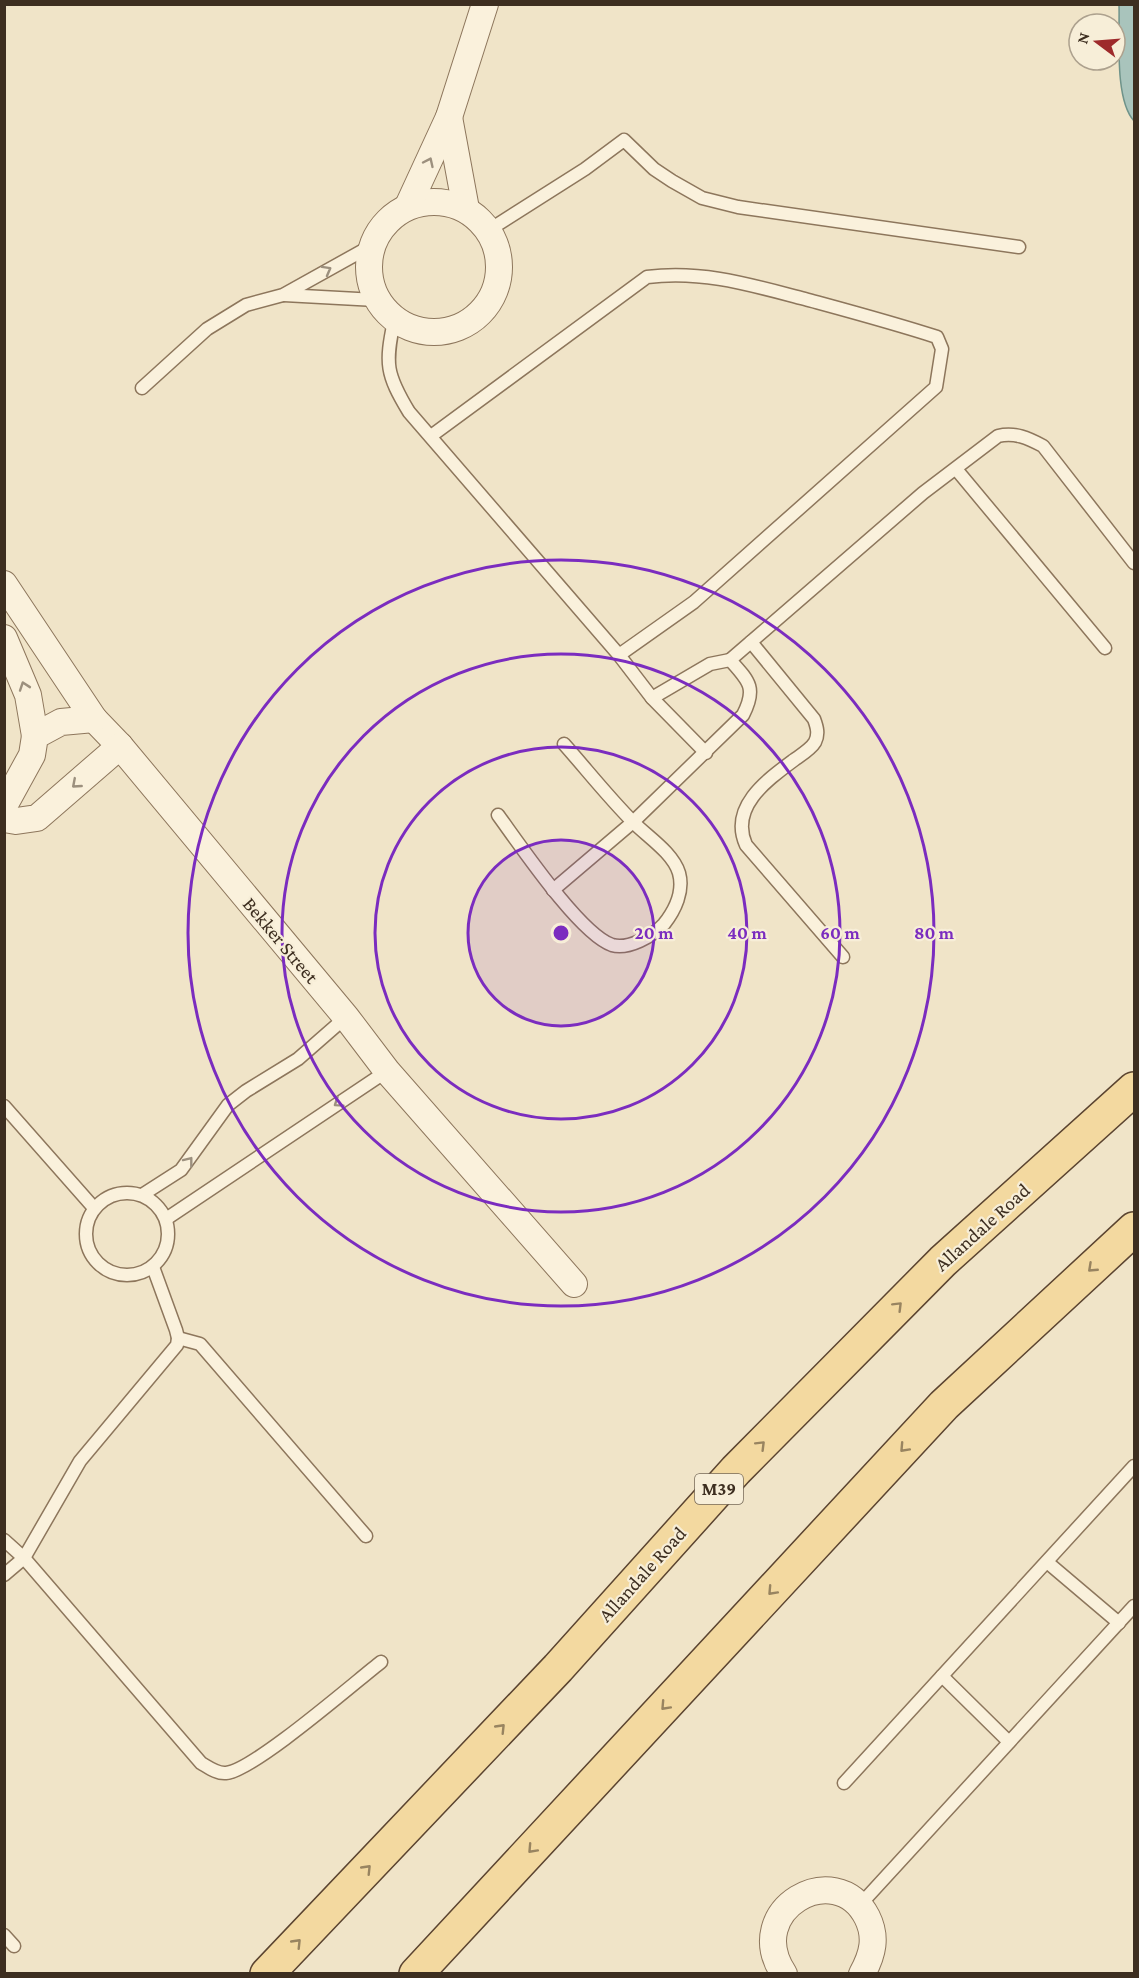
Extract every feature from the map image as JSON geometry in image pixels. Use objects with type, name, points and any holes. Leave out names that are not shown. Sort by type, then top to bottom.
[{"type":"main road","name":"Allandale Road","points":[[267,1974],[558,1668],[735,1470],[942,1261],[1134,1089]]},
{"type":"main road","points":[[416,1974],[944,1405],[1134,1229]]},
{"type":"street","points":[[408,206],[449,117],[485,4]]},
{"type":"street","points":[[449,117],[466,209]]},
{"type":"street","points":[[435,201],[466,209],[489,230],[500,259],[496,290],[480,315],[453,331],[423,333],[394,321],[376,300],[368,274],[371,246],[385,222],[408,206],[435,201]]},
{"type":"street","name":"Bekker Street","points":[[4,584],[94,719],[120,746],[346,1017],[387,1071],[574,1284]]},
{"type":"street","points":[[4,638],[28,695],[35,736],[32,754],[4,806]]},
{"type":"street","points":[[35,736],[61,722],[94,719]]},
{"type":"street","points":[[4,819],[16,821],[36,818],[120,746]]},
{"type":"street","points":[[784,1974],[777,1963],[773,1947],[773,1930],[779,1915],[790,1902],[805,1893],[821,1890],[837,1892],[852,1899],[859,1906],[872,1926],[873,1969]]},
{"type":"lane","points":[[489,230],[585,169],[624,140],[654,169],[702,198],[738,207],[1019,247]]},
{"type":"lane","points":[[142,388],[207,329],[246,304],[283,295],[371,246]]},
{"type":"lane","points":[[431,436],[647,277],[674,274],[728,279],[891,322],[937,338],[942,349],[936,387],[694,602],[619,655]]},
{"type":"lane","points":[[283,295],[376,300]]},
{"type":"lane","points":[[394,321],[388,349],[388,372],[409,412],[619,655],[652,698],[706,753]]},
{"type":"lane","points":[[652,698],[710,664],[730,660],[923,493],[998,436],[1014,435],[1043,446],[1134,562]]},
{"type":"lane","points":[[956,469],[1105,648]]},
{"type":"lane","points":[[751,642],[814,719],[818,731],[815,743],[763,784],[746,805],[741,824],[741,835],[746,845],[843,957]]},
{"type":"lane","points":[[553,890],[633,822],[743,716],[750,702],[751,689],[745,676],[730,660]]},
{"type":"lane","points":[[498,815],[553,890],[593,933],[611,945],[625,947],[634,945],[663,924],[681,890],[679,873],[671,859],[633,822],[564,744]]},
{"type":"lane","points":[[142,1195],[182,1170],[228,1105],[246,1091],[298,1059],[346,1017]]},
{"type":"lane","points":[[166,1219],[387,1071]]},
{"type":"lane","points":[[4,1106],[94,1208]]},
{"type":"lane","points":[[125,1192],[142,1195],[157,1205],[166,1219],[169,1236],[164,1253],[153,1267],[137,1275],[120,1275],[104,1269],[91,1257],[85,1240],[86,1223],[94,1208],[108,1196],[125,1192]]},
{"type":"lane","points":[[4,1575],[24,1558],[80,1461],[172,1353],[178,1338],[153,1267]]},
{"type":"lane","points":[[178,1338],[200,1344],[366,1536]]},
{"type":"lane","points":[[844,1783],[1134,1466]]},
{"type":"lane","points":[[4,1540],[24,1558],[201,1763],[224,1774],[235,1771],[265,1754],[381,1662]]},
{"type":"lane","points":[[1047,1562],[1119,1623]]},
{"type":"lane","points":[[859,1906],[1134,1606]]},
{"type":"lane","points":[[942,1676],[1009,1742]]},
{"type":"lane","points":[[4,1935],[14,1946]]},
{"type":"water","points":[[1119,5],[1134,5],[1134,121],[1123,98],[1120,72],[1127,72],[1127,12],[1119,12]]}]
